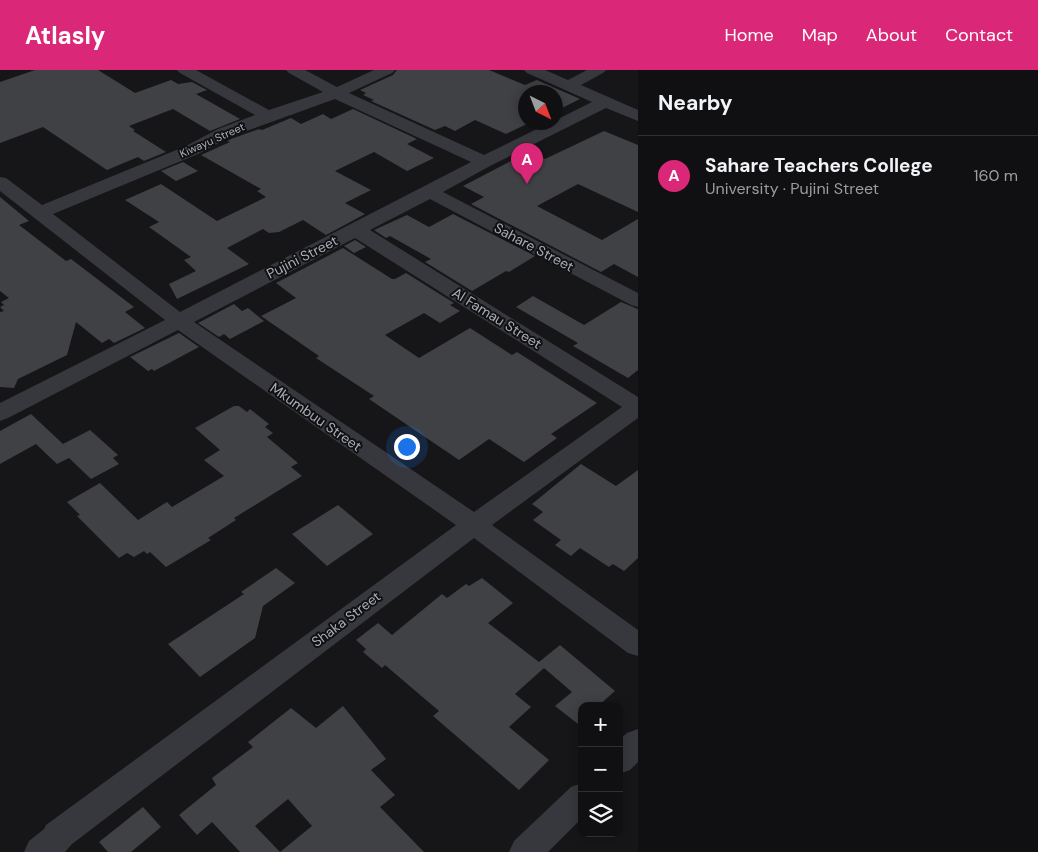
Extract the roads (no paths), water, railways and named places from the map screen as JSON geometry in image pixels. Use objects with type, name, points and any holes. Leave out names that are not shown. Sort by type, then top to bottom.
[{"type":"street","points":[[185,70],[268,116]]},
{"type":"street","points":[[294,70],[336,93],[484,162]]},
{"type":"street","name":"Kiwayu Street","points":[[39,213],[192,150],[224,133],[336,93],[387,70]]},
{"type":"street","points":[[532,70],[638,116]]},
{"type":"street","points":[[570,85],[598,70]]},
{"type":"street","name":"Pujini Street","points":[[0,413],[430,192],[484,162],[605,102]]},
{"type":"street","name":"Mkumbuu Street","points":[[0,182],[178,320],[475,526],[638,645]]},
{"type":"street","name":"Sahare Street","points":[[430,192],[638,301]]},
{"type":"street","name":"Al Famau Street","points":[[356,230],[638,407]]},
{"type":"street","name":"Shaka Street","points":[[52,842],[366,604],[638,407]]},
{"type":"street","points":[[623,756],[638,742]]},
{"type":"street","points":[[525,852],[578,800]]},
{"type":"place","name":"Sahare Teachers College","points":[[527,184]]}]
